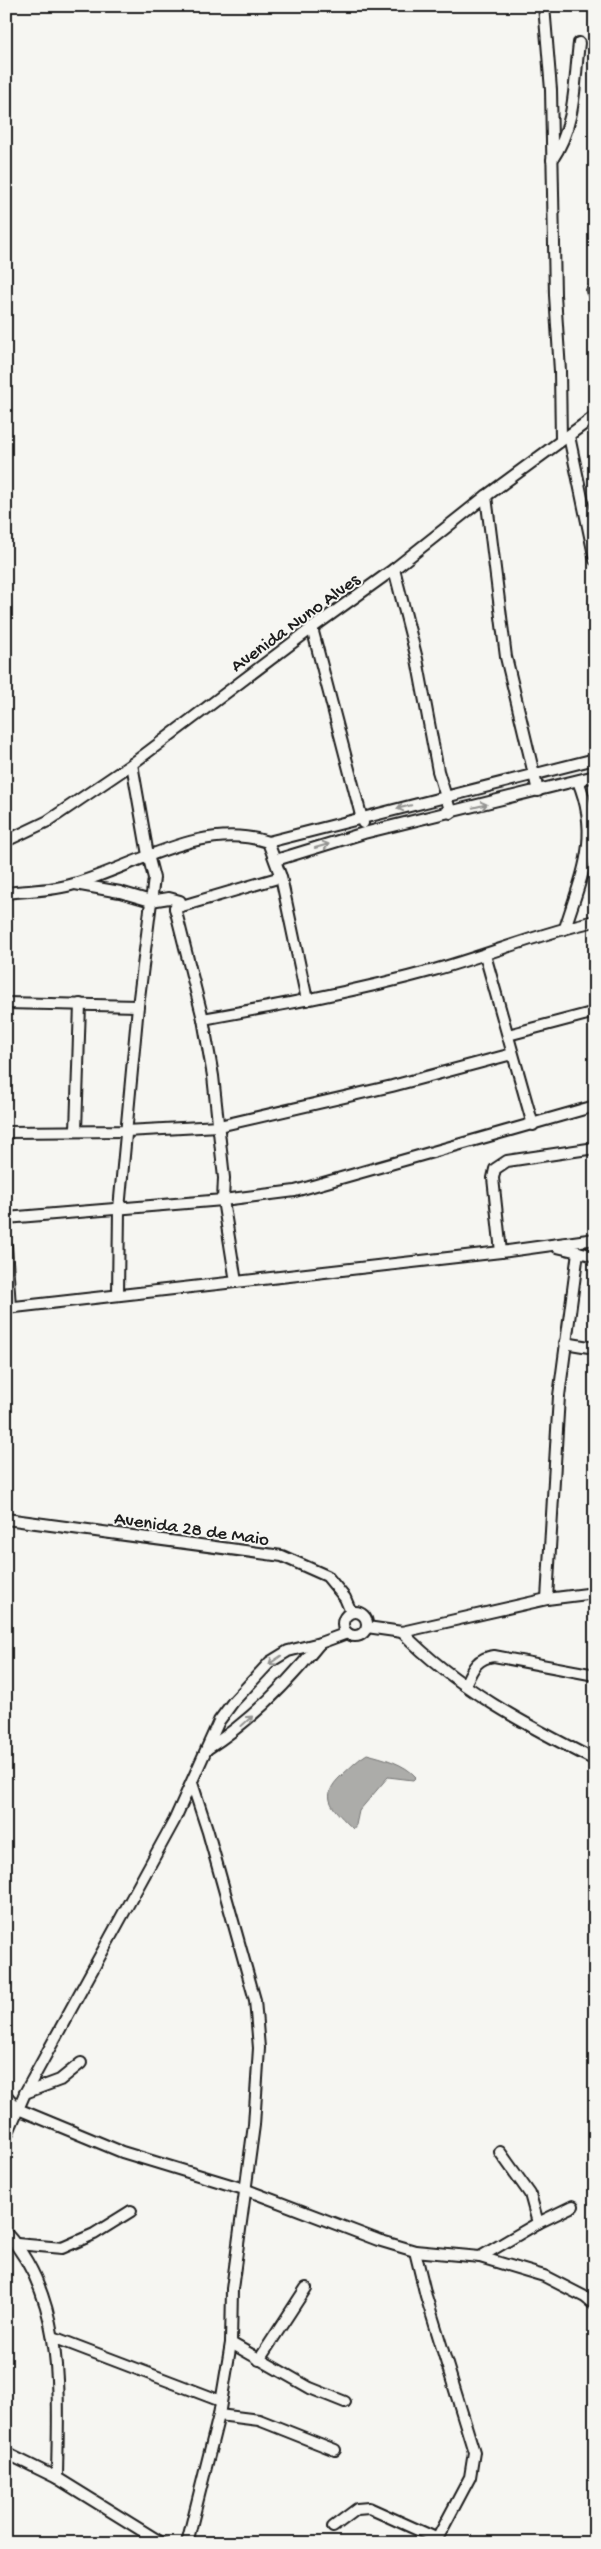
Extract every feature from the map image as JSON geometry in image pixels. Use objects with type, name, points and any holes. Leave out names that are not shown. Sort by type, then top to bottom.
[{"type":"street","points":[[544,6],[551,90],[552,161],[565,438],[595,560]]},
{"type":"street","points":[[552,161],[563,145],[568,127],[575,94],[579,43]]},
{"type":"street","name":"Avenida Nuno Alves","points":[[6,841],[48,822],[132,764],[312,628],[394,569],[486,496],[595,416]]},
{"type":"street","points":[[486,496],[506,657],[538,791]]},
{"type":"street","points":[[394,569],[417,660],[438,771],[450,813]]},
{"type":"street","points":[[312,628],[362,818],[364,834]]},
{"type":"street","points":[[6,893],[74,884],[148,855],[211,838],[237,835],[268,842],[595,759]]},
{"type":"street","points":[[118,1294],[118,1209],[138,1006],[154,878],[148,855],[132,764]]},
{"type":"street","points":[[276,860],[364,834],[595,776]]},
{"type":"street","points":[[565,928],[591,840],[590,816],[578,781]]},
{"type":"street","points":[[268,842],[281,878],[307,1000]]},
{"type":"street","points":[[175,908],[281,878]]},
{"type":"street","points":[[74,884],[120,892],[151,901],[169,898],[180,901],[175,908],[203,1019],[214,1076],[224,1178],[223,1200],[236,1282]]},
{"type":"street","points":[[203,1019],[365,988],[485,955],[565,928],[595,921]]},
{"type":"street","points":[[485,955],[533,1125]]},
{"type":"street","points":[[6,1003],[138,1006]]},
{"type":"street","points":[[76,1131],[80,1004]]},
{"type":"street","points":[[508,1035],[595,1012]]},
{"type":"street","points":[[6,1132],[126,1131],[219,1126],[392,1086],[512,1054]]},
{"type":"street","points":[[6,1218],[223,1200],[294,1191],[595,1106]]},
{"type":"street","points":[[501,1252],[493,1178],[495,1169],[507,1161],[595,1148]]},
{"type":"street","points":[[6,1246],[8,1308],[501,1252],[595,1238]]},
{"type":"street","points":[[550,1245],[595,1256]]},
{"type":"street","points":[[547,1599],[559,1396],[578,1252]]},
{"type":"street","points":[[565,1343],[595,1348]]},
{"type":"street","name":"Avenida 28 de Maio","points":[[6,1519],[282,1556],[327,1576],[345,1598],[351,1612]]},
{"type":"street","points":[[367,1627],[390,1632],[402,1632],[547,1599],[595,1593]]},
{"type":"street","points":[[6,2137],[25,2093],[135,1894],[192,1783],[219,1721],[233,1702],[270,1662],[288,1651],[320,1643],[348,1633],[359,1635],[367,1627],[368,1622],[362,1613],[351,1612],[347,1615],[343,1624],[348,1633]]},
{"type":"street","points":[[402,1632],[436,1663],[465,1685],[512,1716],[595,1760]]},
{"type":"street","points":[[207,1749],[249,1719],[282,1688],[320,1643]]},
{"type":"street","points":[[465,1685],[475,1665],[483,1658],[494,1656],[595,1675]]},
{"type":"street","points":[[187,2543],[219,2415],[231,2343],[232,2290],[254,2125],[259,2048],[255,2000],[208,1832],[192,1783]]},
{"type":"street","points":[[25,2093],[60,2080],[81,2063]]},
{"type":"street","points":[[6,2095],[18,2109],[122,2152],[244,2189],[378,2240],[415,2251],[480,2257],[544,2276],[585,2297],[595,2306]]},
{"type":"street","points":[[500,2152],[530,2194],[538,2222]]},
{"type":"street","points":[[480,2257],[538,2222],[573,2206]]},
{"type":"street","points":[[17,2244],[62,2248],[94,2234],[131,2212]]},
{"type":"street","points":[[6,2233],[17,2244],[46,2306],[53,2337],[58,2403],[58,2478]]},
{"type":"street","points":[[333,2527],[357,2509],[370,2508],[437,2541],[470,2477],[474,2452],[431,2313],[415,2251]]},
{"type":"street","points":[[259,2360],[306,2288]]},
{"type":"street","points":[[53,2337],[221,2401]]},
{"type":"street","points":[[231,2343],[310,2388],[345,2402]]},
{"type":"street","points":[[219,2415],[259,2420],[335,2450]]},
{"type":"street","points":[[6,2454],[58,2478],[162,2543]]},
{"type":"shaded area","points":[[367,1754],[400,1765],[416,1777],[413,1780],[388,1777],[359,1811],[356,1825],[353,1829],[331,1803],[329,1797],[330,1790],[342,1775]]}]
